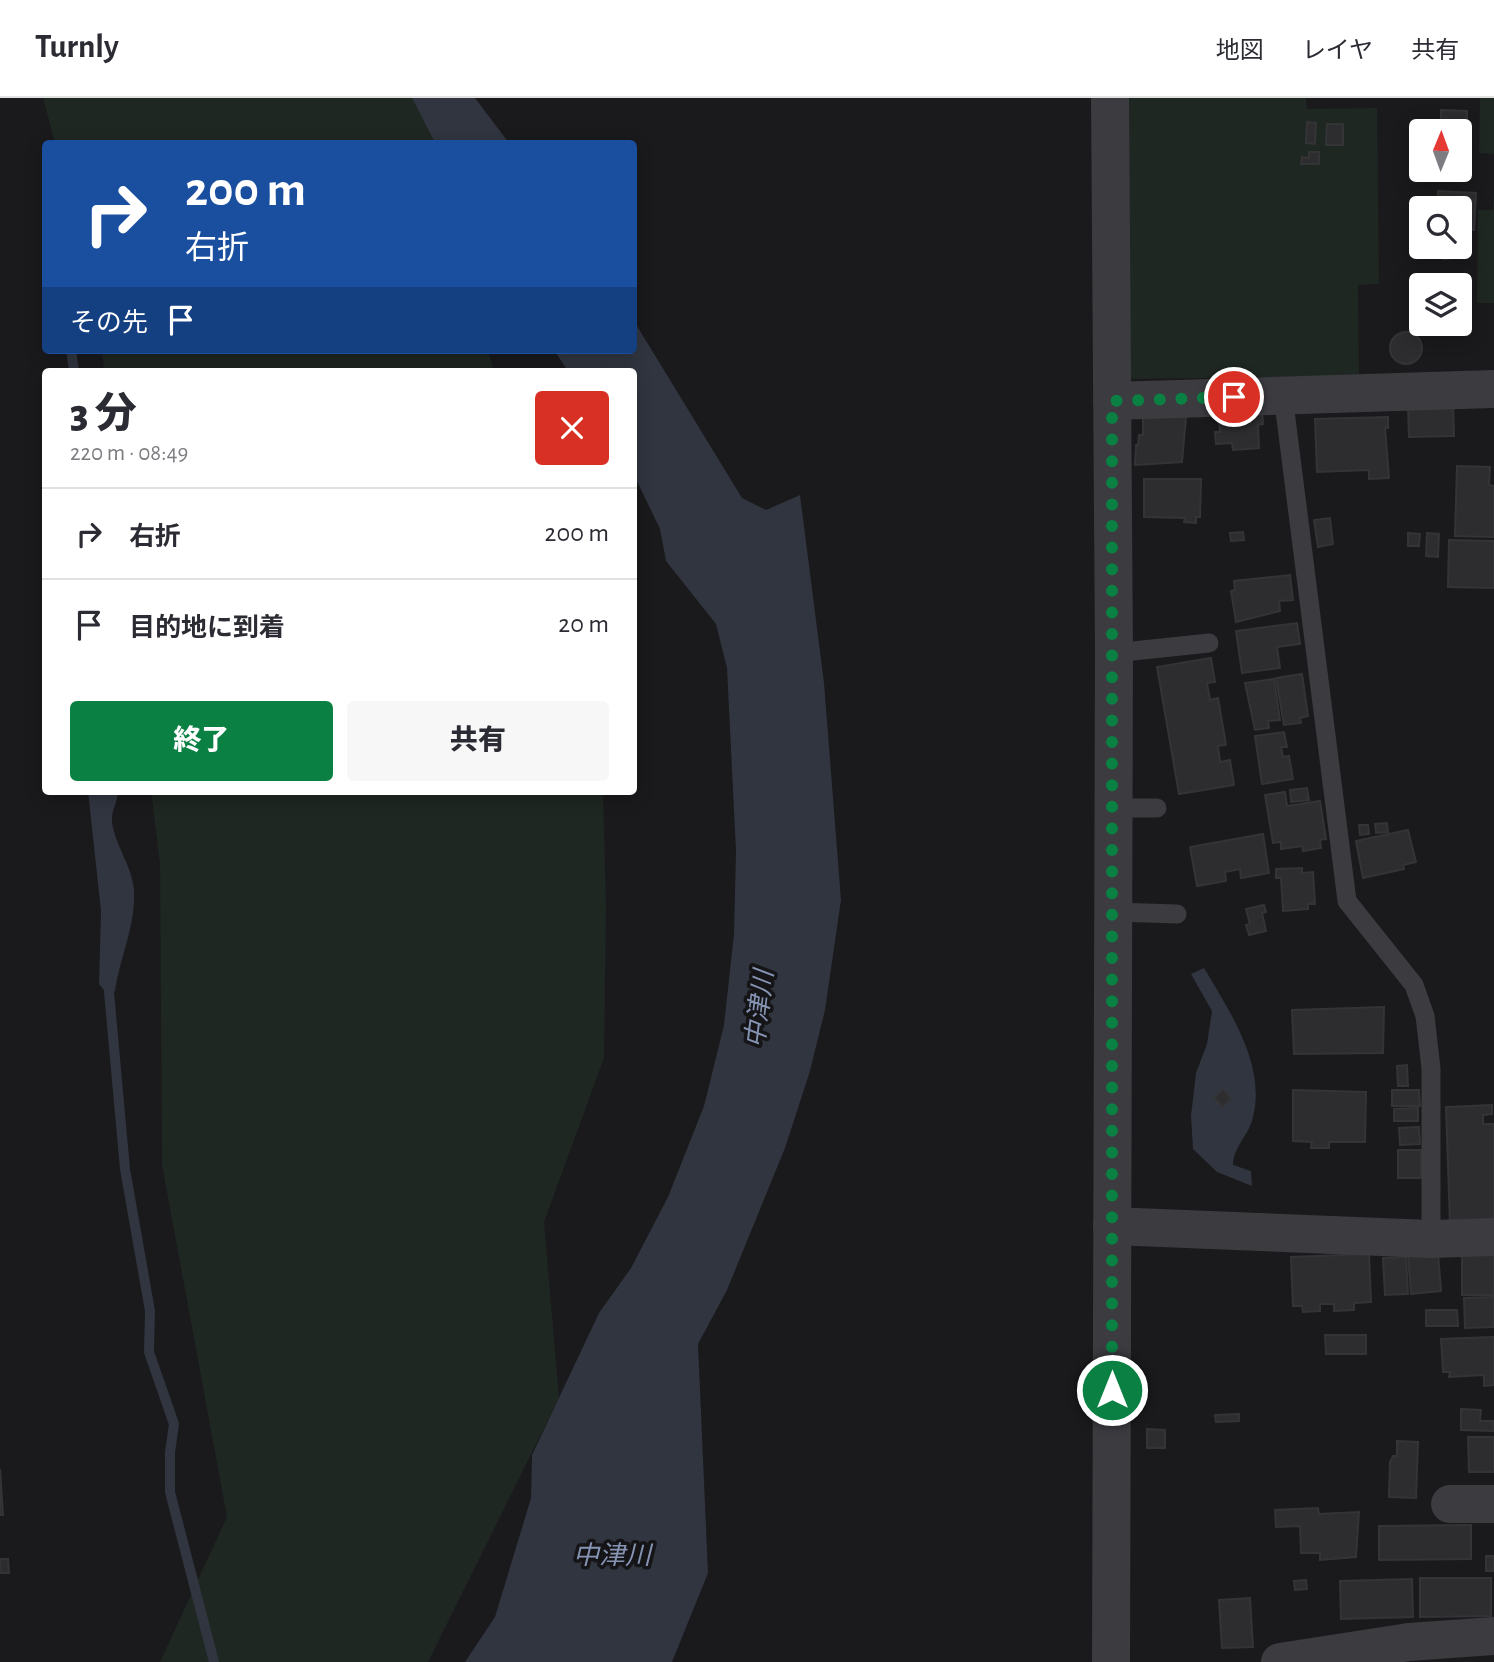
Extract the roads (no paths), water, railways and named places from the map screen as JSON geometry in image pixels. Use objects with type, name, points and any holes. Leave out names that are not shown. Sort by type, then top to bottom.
[{"type":"street","points":[[1110,98],[1114,653],[1111,1662]]},
{"type":"street","points":[[1112,401],[1494,389]]},
{"type":"street","points":[[1112,1226],[1431,1239],[1494,1237]]},
{"type":"street","points":[[1450,1504],[1494,1504]]},
{"type":"street","points":[[1280,1662],[1409,1642],[1494,1636]]},
{"type":"lane","points":[[1283,395],[1347,901],[1414,985],[1425,1016],[1431,1068],[1431,1239]]},
{"type":"lane","points":[[1114,653],[1209,643]]},
{"type":"lane","points":[[1114,807],[1157,808]]},
{"type":"lane","points":[[1114,912],[1177,914]]},
{"type":"water","points":[[412,98],[475,98],[507,140],[433,140]]},
{"type":"water","name":"中津川","points":[[637,326],[742,498],[766,510],[800,495],[824,683],[841,900],[825,1010],[810,1071],[785,1148],[727,1290],[698,1344],[708,1573],[672,1662],[465,1662],[495,1617],[531,1498],[532,1455],[599,1313],[631,1268],[668,1197],[704,1106],[724,1025],[734,934],[736,851],[727,668],[716,624],[666,561],[660,529],[637,481],[637,368],[566,368],[557,354],[637,354]]},
{"type":"water","points":[[88,795],[118,795],[112,822],[133,881],[134,903],[115,991],[107,994],[99,984],[101,911]]},
{"type":"water","points":[[1204,968],[1235,1022],[1251,1060],[1256,1101],[1252,1121],[1235,1153],[1233,1165],[1251,1171],[1252,1186],[1217,1172],[1193,1149],[1191,1116],[1196,1073],[1207,1044],[1212,1011],[1191,974]]},
{"type":"waterway","points":[[72,354],[74,368]]},
{"type":"waterway","points":[[108,981],[125,1169],[150,1311],[149,1352],[174,1424],[170,1452],[170,1492],[214,1662]]}]
